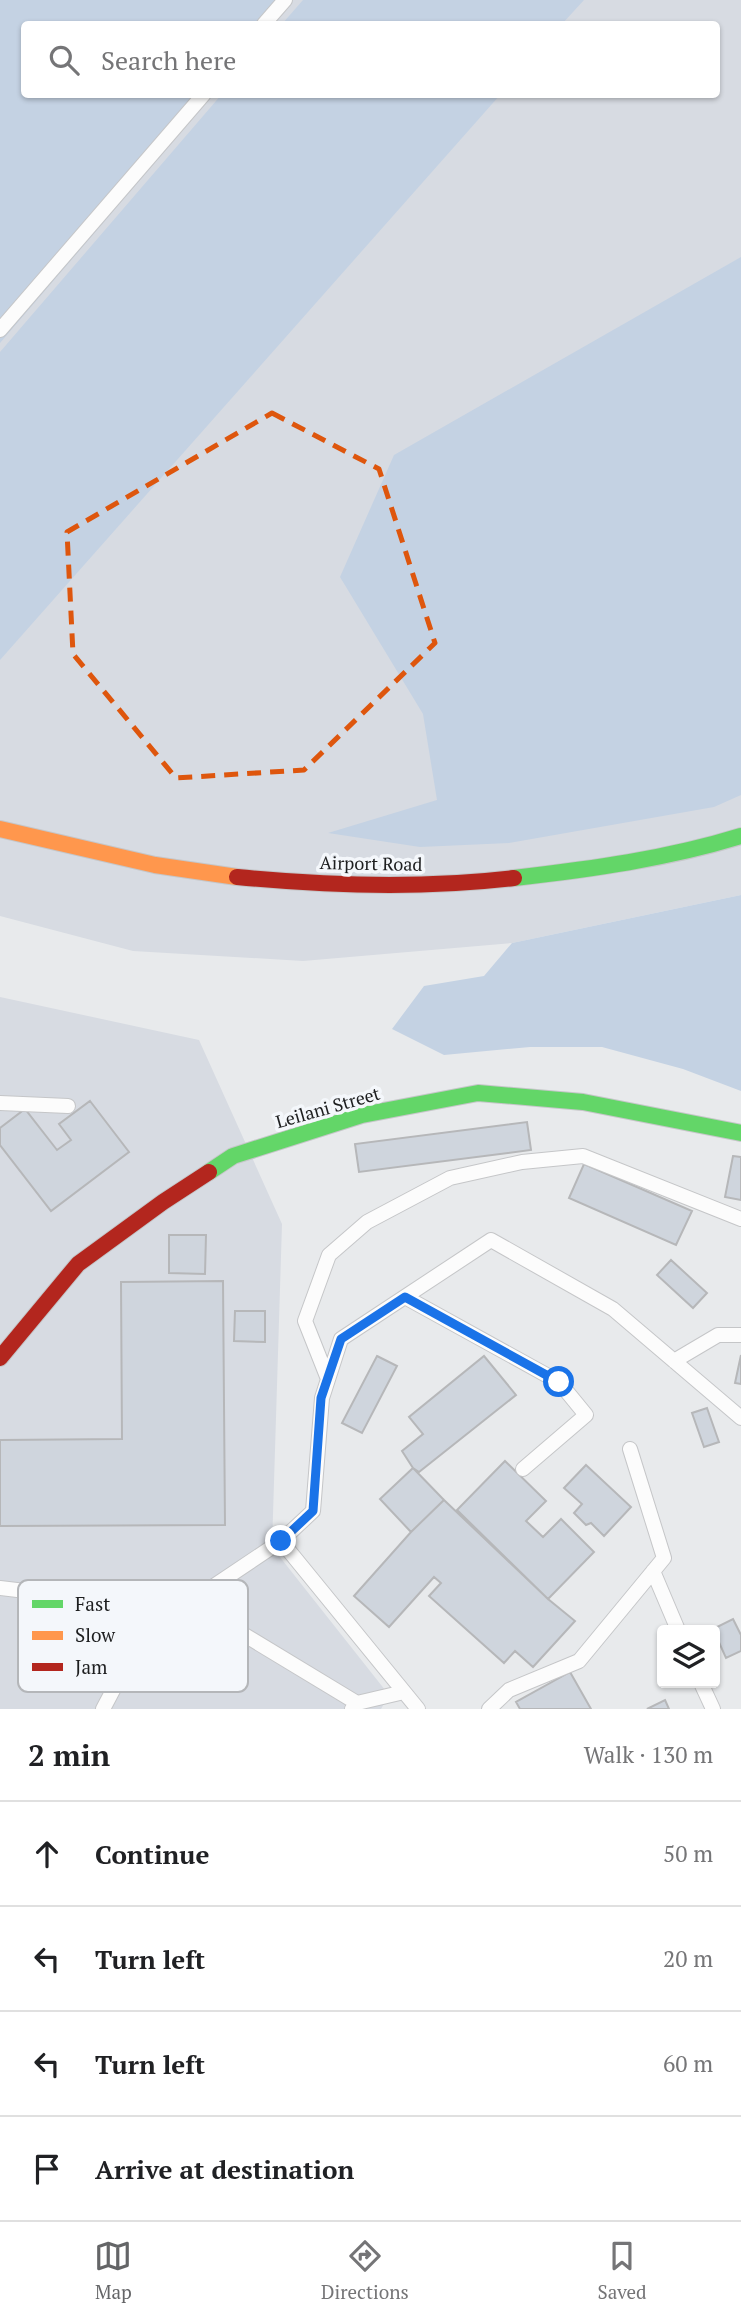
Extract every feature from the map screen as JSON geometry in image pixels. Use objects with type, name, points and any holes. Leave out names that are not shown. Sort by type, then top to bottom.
[{"type":"street","name":"Airport Road","points":[[0,829],[125,859],[206,873],[345,885],[424,885],[613,866],[695,850],[741,836]]},
{"type":"street","name":"Leilani Street","points":[[0,1358],[78,1264],[163,1202],[233,1156],[362,1115],[478,1093],[583,1101],[741,1133]]},
{"type":"lane","points":[[267,21],[285,0]]},
{"type":"lane","points":[[0,330],[201,98]]},
{"type":"lane","points":[[0,1103],[68,1106]]},
{"type":"lane","points":[[328,1379],[305,1321],[329,1255],[367,1222],[450,1178],[522,1162],[583,1156],[741,1219]]},
{"type":"lane","points":[[223,1580],[281,1541],[313,1511],[321,1398],[341,1339],[491,1240],[613,1309],[741,1418]]},
{"type":"lane","points":[[405,1297],[559,1382],[586,1415],[523,1469]]},
{"type":"lane","points":[[674,1361],[718,1335],[741,1335]]},
{"type":"lane","points":[[489,1709],[509,1690],[579,1661],[664,1558],[630,1449]]},
{"type":"lane","points":[[281,1541],[418,1709]]},
{"type":"lane","points":[[653,1572],[676,1625]]},
{"type":"lane","points":[[0,1588],[18,1590]]},
{"type":"lane","points":[[248,1638],[355,1706],[404,1692]]},
{"type":"lane","points":[[703,1688],[713,1709]]},
{"type":"lane","points":[[103,1709],[112,1692]]},
{"type":"highlighted area","points":[[272,413],[379,469],[435,643],[304,770],[176,778],[73,654],[67,532]]},
{"type":"shaded area","points":[[0,0],[741,0],[741,895],[512,943],[303,961],[133,951],[0,916]]},
{"type":"shaded area","points":[[0,0],[293,0],[276,21],[21,21],[21,98],[210,98],[0,343]]},
{"type":"shaded area","points":[[303,0],[584,0],[565,21],[285,21]]},
{"type":"shaded area","points":[[219,98],[497,98],[0,660],[0,352]]},
{"type":"shaded area","points":[[741,257],[741,795],[714,807],[509,843],[420,847],[328,833],[437,800],[423,714],[340,577],[394,455]]},
{"type":"shaded area","points":[[741,895],[741,1091],[683,1069],[602,1047],[530,1047],[444,1055],[392,1029],[424,986],[484,976],[512,943]]},
{"type":"shaded area","points":[[0,997],[199,1040],[282,1224],[272,1547],[389,1695],[381,1709],[0,1709]]},
{"type":"building","points":[[90,1101],[129,1152],[51,1211],[0,1145],[0,1128],[25,1109],[57,1150],[71,1140],[59,1124]]},
{"type":"building","points":[[527,1122],[531,1150],[359,1172],[355,1144]]},
{"type":"building","points":[[733,1156],[741,1157],[741,1200],[725,1197]]},
{"type":"building","points":[[584,1164],[692,1211],[676,1245],[569,1198]]},
{"type":"building","points":[[169,1235],[206,1235],[205,1274],[169,1273]]},
{"type":"building","points":[[671,1260],[707,1293],[693,1308],[657,1275]]},
{"type":"building","points":[[223,1281],[225,1525],[0,1526],[0,1440],[122,1439],[121,1282]]},
{"type":"building","points":[[235,1311],[265,1311],[265,1342],[234,1341]]},
{"type":"building","points":[[741,1355],[741,1384],[735,1383]]},
{"type":"building","points":[[377,1356],[397,1366],[362,1433],[342,1423]]},
{"type":"building","points":[[484,1356],[516,1395],[419,1472],[413,1468],[402,1451],[423,1434],[409,1417]]},
{"type":"building","points":[[707,1408],[719,1442],[704,1447],[692,1413]]},
{"type":"building","points":[[505,1461],[546,1501],[526,1521],[543,1537],[561,1519],[594,1552],[548,1599],[457,1510]]},
{"type":"building","points":[[586,1465],[631,1507],[604,1536],[591,1523],[586,1525],[574,1513],[582,1504],[564,1488]]},
{"type":"building","points":[[413,1468],[444,1500],[411,1532],[380,1499]]},
{"type":"building","points":[[444,1500],[548,1599],[575,1621],[533,1667],[515,1651],[504,1663],[429,1596],[441,1583],[434,1577],[389,1627],[354,1596],[411,1532]]},
{"type":"building","points":[[733,1619],[741,1635],[741,1651],[726,1658],[720,1645],[720,1626]]},
{"type":"building","points":[[570,1672],[591,1709],[520,1709],[516,1702]]},
{"type":"building","points":[[665,1700],[669,1709],[647,1709]]},
{"type":"traffic: fast","points":[[514,878],[657,857],[741,836]]},
{"type":"traffic: fast","points":[[209,1172],[233,1156],[362,1115],[478,1093],[583,1102],[741,1133]]},
{"type":"traffic: slow","points":[[0,829],[155,865],[237,877]]},
{"type":"traffic: jam","points":[[237,877],[376,885],[445,884],[514,878]]},
{"type":"traffic: jam","points":[[0,1358],[78,1264],[209,1172]]},
{"type":"route","points":[[281,1541],[313,1511],[321,1398],[341,1339],[405,1297],[559,1382]]}]
